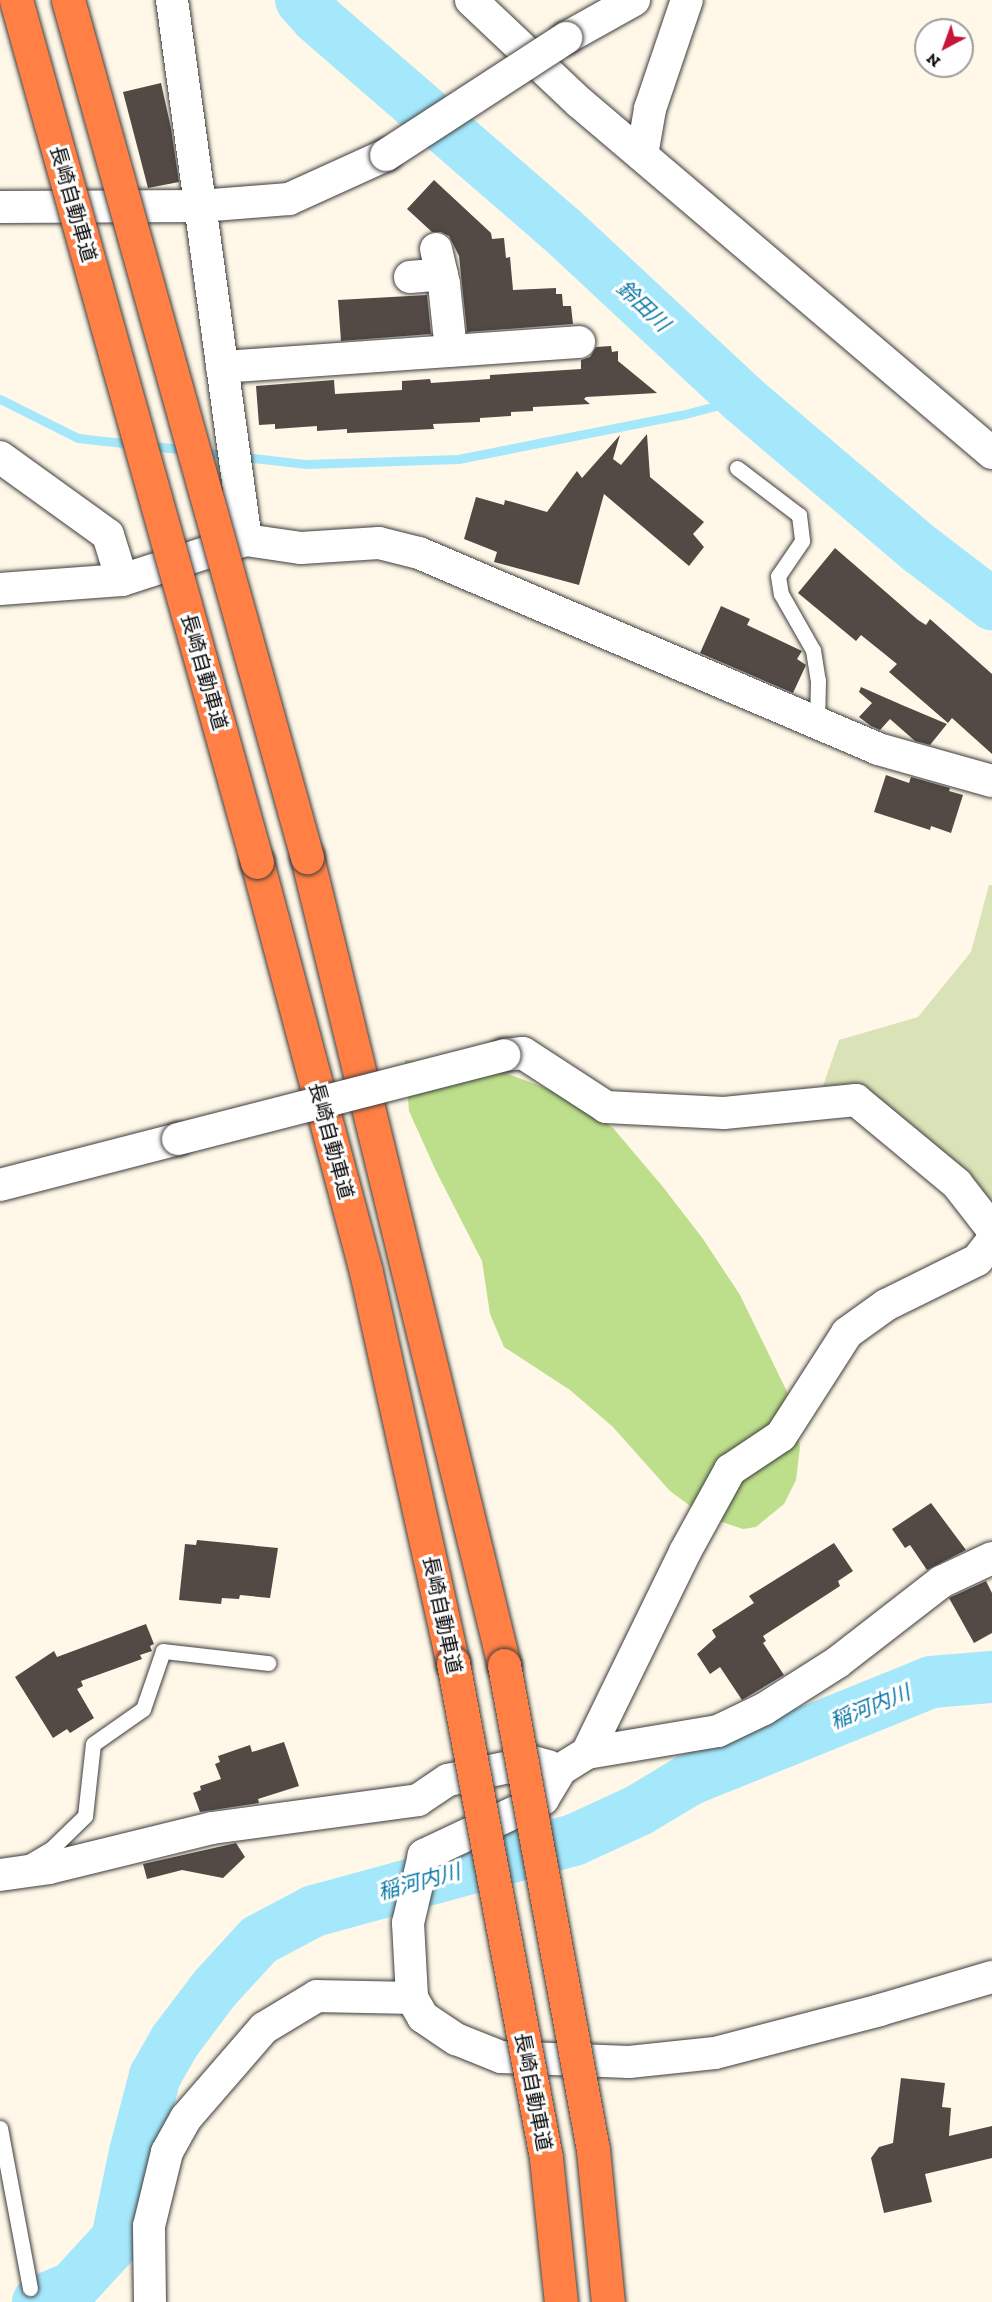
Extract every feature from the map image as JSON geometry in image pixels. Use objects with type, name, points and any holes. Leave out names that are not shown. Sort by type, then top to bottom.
[{"type":"highway","name":"長崎自動車道","points":[[16,0],[257,862],[366,1272],[453,1663],[546,2158],[561,2302]]},
{"type":"highway","points":[[68,0],[307,857],[504,1665],[593,2150],[608,2302]]},
{"type":"street","points":[[172,0],[246,540]]},
{"type":"street","points":[[471,0],[579,102],[992,453]]},
{"type":"street","points":[[1,208],[200,206],[289,199],[386,154],[566,38],[634,0]]},
{"type":"street","points":[[642,155],[650,109],[687,0]]},
{"type":"street","points":[[410,277],[439,262],[451,351]]},
{"type":"street","points":[[222,367],[579,342]]},
{"type":"street","points":[[0,457],[108,535],[123,580]]},
{"type":"street","points":[[0,590],[123,580],[246,540],[301,548],[379,543],[418,553],[878,748],[992,781]]},
{"type":"street","points":[[0,1185],[504,1055],[522,1053],[606,1107],[724,1113],[856,1100],[957,1184],[992,1230]]},
{"type":"street","points":[[992,1241],[977,1260],[886,1305],[847,1333],[782,1436],[730,1470],[574,1761],[543,1799],[424,1855],[408,1923],[412,1998],[423,2017],[456,2038],[501,2057],[629,2062],[715,2053],[880,2010],[992,1977]]},
{"type":"street","points":[[5,1874],[50,1868],[212,1828],[418,1800],[448,1780],[533,1762],[574,1761],[718,1731],[764,1709],[838,1662],[941,1582],[992,1558]]},
{"type":"street","points":[[150,2302],[149,2226],[167,2152],[186,2118],[264,2028],[317,1996],[412,1998]]},
{"type":"lane","points":[[737,468],[799,515],[802,541],[778,576],[781,594],[813,650],[818,680],[817,723]]},
{"type":"lane","points":[[5,1874],[52,1848],[85,1816],[93,1744],[143,1709],[164,1652],[268,1663]]},
{"type":"lane","points":[[0,2128],[30,2288]]},
{"type":"green space","points":[[989,885],[992,885],[992,1205],[822,1089],[839,1040],[918,1017],[971,952]]},
{"type":"green space","points":[[405,1060],[453,1064],[508,1074],[565,1095],[613,1128],[703,1239],[740,1295],[792,1402],[800,1447],[796,1480],[784,1504],[756,1527],[743,1529],[704,1516],[670,1491],[613,1427],[570,1390],[504,1347],[490,1314],[482,1261],[436,1171],[409,1111]]},
{"type":"building","points":[[161,83],[179,182],[148,188],[123,92]]},
{"type":"building","points":[[434,180],[491,233],[492,239],[504,238],[506,258],[510,257],[513,290],[556,288],[556,294],[562,294],[563,306],[571,306],[573,324],[467,332],[459,256],[449,236],[441,232],[432,232],[407,209]]},
{"type":"building","points":[[427,295],[431,334],[341,341],[338,300]]},
{"type":"building","points":[[611,346],[612,352],[618,351],[618,361],[657,393],[586,397],[584,399],[590,404],[533,407],[533,411],[511,412],[511,416],[480,418],[480,422],[433,424],[434,429],[347,433],[347,429],[317,431],[317,426],[275,429],[275,424],[259,425],[256,386],[334,380],[335,394],[402,390],[402,381],[430,379],[431,383],[490,379],[490,375],[581,369],[581,360],[590,357],[596,347]]},
{"type":"building","points":[[647,434],[650,477],[704,522],[693,534],[704,547],[689,566],[604,494],[579,585],[494,562],[497,552],[464,539],[476,497],[504,505],[505,500],[547,512],[577,471],[582,478],[620,435],[613,459],[621,465]]},
{"type":"building","points":[[835,548],[918,620],[926,625],[930,619],[992,674],[992,754],[952,718],[948,723],[889,672],[897,664],[861,635],[856,641],[798,593]]},
{"type":"building","points":[[721,606],[750,619],[747,625],[802,651],[797,659],[806,665],[793,693],[700,653]]},
{"type":"building","points":[[861,687],[947,724],[930,745],[915,741],[890,719],[880,730],[859,717],[872,703],[859,692]]},
{"type":"building","points":[[886,775],[909,783],[911,777],[950,788],[949,791],[963,795],[951,833],[931,826],[930,830],[874,812]]},
{"type":"building","points":[[931,1503],[966,1550],[927,1570],[910,1545],[905,1548],[892,1529]]},
{"type":"building","points":[[197,1540],[278,1548],[270,1598],[240,1595],[239,1599],[222,1598],[221,1604],[179,1600],[185,1544],[196,1545]]},
{"type":"building","points":[[834,1543],[853,1571],[838,1581],[840,1586],[763,1636],[766,1641],[763,1643],[784,1675],[742,1700],[720,1667],[710,1674],[697,1654],[716,1637],[712,1630],[754,1603],[749,1596]]},
{"type":"building","points":[[986,1581],[992,1593],[992,1633],[974,1643],[949,1598]]},
{"type":"building","points":[[146,1624],[154,1644],[150,1646],[152,1651],[140,1655],[142,1659],[81,1681],[83,1686],[77,1689],[94,1718],[70,1733],[67,1729],[53,1738],[15,1677],[54,1651],[57,1657]]},
{"type":"building","points":[[284,1742],[299,1786],[258,1799],[259,1803],[200,1812],[193,1793],[201,1790],[200,1786],[221,1779],[215,1764],[220,1762],[218,1756],[250,1745],[252,1752]]},
{"type":"building","points":[[236,1843],[245,1857],[223,1878],[182,1870],[147,1879],[143,1864]]},
{"type":"building","points":[[901,2078],[945,2083],[942,2107],[951,2108],[949,2136],[992,2126],[992,2158],[925,2174],[932,2202],[884,2213],[871,2158],[879,2147],[893,2143]]},
{"type":"waterway","name":"鈴田川","points":[[301,0],[317,18],[562,230],[743,399],[920,549],[992,604]]},
{"type":"waterway","points":[[0,399],[78,438],[132,444]]},
{"type":"waterway","points":[[200,452],[306,464],[458,459],[681,415],[743,399]]},
{"type":"waterway","points":[[146,445],[186,450]]},
{"type":"waterway","name":"稲河内川","points":[[38,2302],[73,2287],[117,2239],[135,2152],[155,2076],[175,2041],[215,1988],[259,1940],[314,1911],[574,1840],[639,1810],[689,1780],[931,1682],[992,1677]]}]
